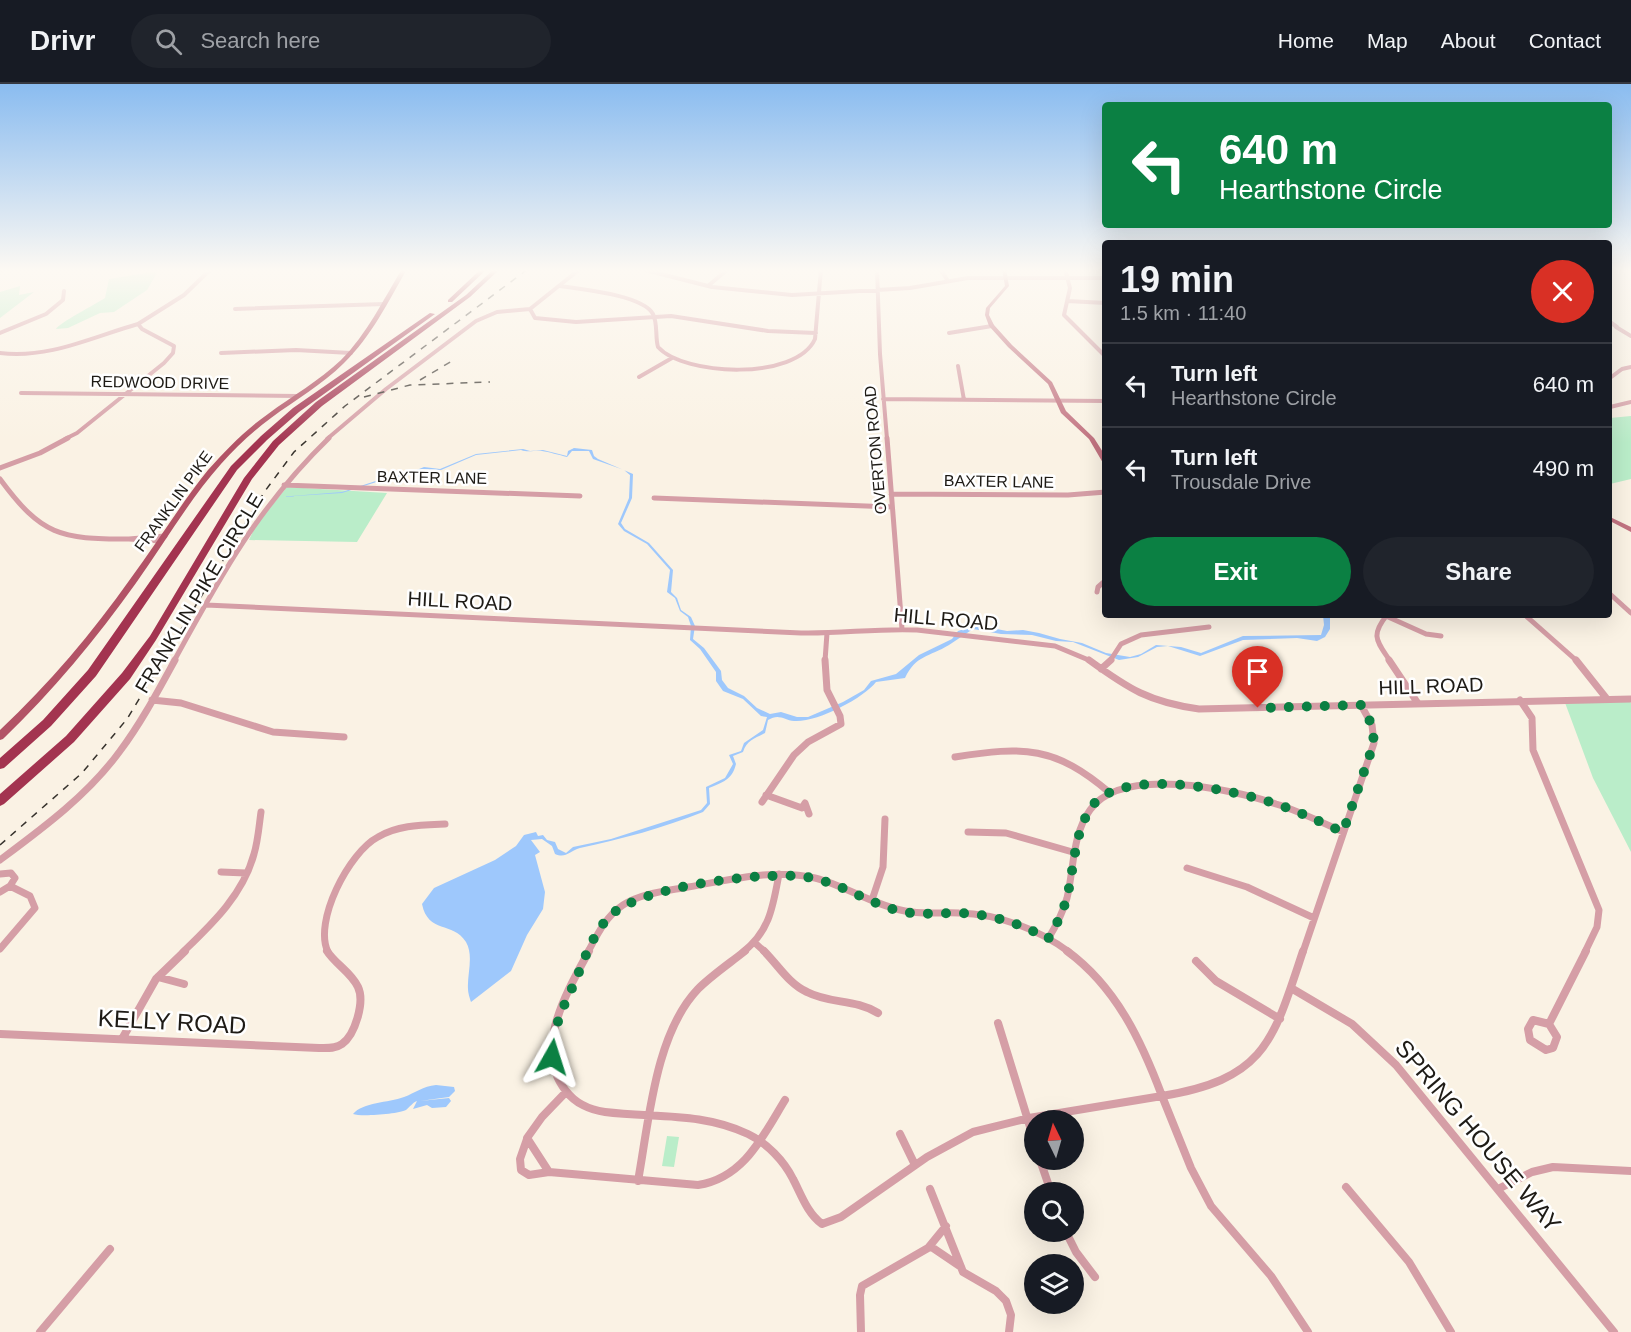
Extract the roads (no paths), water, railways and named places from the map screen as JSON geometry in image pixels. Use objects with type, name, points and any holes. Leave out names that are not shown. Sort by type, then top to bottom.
[{"type":"highway","points":[[0,765],[47,723],[92,673],[228,477],[264,438],[296,410],[413,327]]},
{"type":"highway","points":[[0,801],[70,739],[131,670],[153,638],[243,487],[276,443],[315,408],[425,327]]},
{"type":"main road","name":"FRANKLIN PIKE","points":[[0,736],[43,696],[79,656],[203,481],[229,450],[259,424],[323,378],[351,353],[370,327]]},
{"type":"street","points":[[0,352],[16,355],[40,353],[127,327]]},
{"type":"street","points":[[0,468],[43,451],[77,433],[164,363],[175,347],[167,340],[141,327]]},
{"type":"street","name":"FRANKLIN PIKE CIRCLE","points":[[0,860],[45,825],[102,773],[123,747],[254,524],[284,485],[355,415],[468,327]]},
{"type":"street","points":[[655,327],[657,346],[672,358],[731,370],[762,370],[775,367],[804,353],[813,345],[816,327]]},
{"type":"street","points":[[745,327],[775,332],[816,333]]},
{"type":"street","name":"OVERTON ROAD","points":[[878,327],[902,629]]},
{"type":"street","points":[[949,333],[981,327]]},
{"type":"street","points":[[993,327],[1012,349],[1049,381],[1066,415],[1092,440],[1102,456]]},
{"type":"street","points":[[1076,327],[1102,353]]},
{"type":"street","points":[[1616,327],[1631,336]]},
{"type":"street","points":[[1098,349],[1102,348]]},
{"type":"street","points":[[221,353],[296,350],[351,353]]},
{"type":"street","points":[[639,377],[672,358]]},
{"type":"street","points":[[958,366],[964,400]]},
{"type":"street","points":[[1612,376],[1622,369],[1631,367]]},
{"type":"street","name":"REDWOOD DRIVE","points":[[21,393],[298,396]]},
{"type":"street","points":[[883,399],[1102,401]]},
{"type":"street","points":[[1612,407],[1631,402]]},
{"type":"street","points":[[0,479],[29,515],[46,527],[83,538],[163,539]]},
{"type":"street","name":"BAXTER LANE","points":[[284,485],[580,496]]},
{"type":"street","name":"BAXTER LANE","points":[[891,494],[1068,495],[1102,492]]},
{"type":"street","points":[[654,498],[892,507]]},
{"type":"street","points":[[1612,520],[1629,527]]},
{"type":"street","points":[[1097,592],[1102,584]]},
{"type":"street","points":[[1612,596],[1631,613]]},
{"type":"street","name":"HILL ROAD","points":[[206,605],[827,633],[902,629],[1055,646],[1077,654],[1139,694],[1181,707],[1216,709],[1417,702],[1631,699]]},
{"type":"street","points":[[1384,618],[1378,625],[1376,640],[1417,702]]},
{"type":"street","points":[[1392,618],[1426,634],[1441,636]]},
{"type":"street","points":[[1528,618],[1575,659],[1607,699]]},
{"type":"street","points":[[1101,669],[1110,664],[1119,645],[1138,637],[1209,627]]},
{"type":"street","points":[[809,814],[805,803],[802,808],[764,798],[783,767],[796,752],[808,742],[842,724],[825,680],[827,633]]},
{"type":"street","points":[[152,700],[185,705],[269,731],[344,737]]},
{"type":"street","points":[[1520,700],[1533,720],[1533,750],[1590,883],[1599,910],[1597,927],[1549,1024]]},
{"type":"street","points":[[1083,1110],[1198,1088],[1239,1072],[1265,1048],[1280,1020],[1374,743],[1372,725],[1361,705]]},
{"type":"street","points":[[955,757],[1011,749],[1045,753],[1084,771],[1110,793]]},
{"type":"street","points":[[1048,939],[1064,906],[1081,827],[1090,809],[1110,793],[1127,786],[1148,783],[1242,794],[1284,806],[1343,832]]},
{"type":"street","points":[[122,1039],[158,977],[224,912],[246,873],[256,848],[261,812]]},
{"type":"street","points":[[872,900],[883,867],[885,819]]},
{"type":"street","name":"KELLY ROAD","points":[[0,1034],[304,1047],[341,1045],[347,1039],[356,1017],[361,994],[357,984],[332,960],[324,938],[327,915],[346,869],[361,849],[391,830],[413,826],[445,825]]},
{"type":"street","points":[[968,832],[1013,835],[1076,853]]},
{"type":"street","points":[[1186,868],[1240,884],[1314,918]]},
{"type":"street","points":[[221,872],[246,873]]},
{"type":"street","points":[[0,874],[13,874],[14,881],[0,892]]},
{"type":"street","points":[[638,1181],[663,1050],[679,1014],[704,983],[754,943],[772,914],[779,874]]},
{"type":"street","points":[[1024,1121],[967,1134],[915,1165],[842,1215],[827,1223],[820,1223],[813,1217],[781,1161],[758,1140],[739,1129],[708,1119],[594,1110],[577,1101],[566,1092],[553,1064],[554,1034],[561,1012],[588,952],[610,915],[635,899],[659,892],[779,874],[817,879],[911,913],[970,914],[1001,919],[1048,939],[1089,968],[1115,998],[1132,1028],[1198,1183],[1212,1209],[1226,1228],[1274,1280],[1308,1332]]},
{"type":"street","points":[[0,949],[35,908],[36,901],[32,896],[10,886]]},
{"type":"street","points":[[754,943],[769,954],[802,990],[823,998],[861,1002],[878,1013]]},
{"type":"street","points":[[1196,961],[1216,981],[1280,1020]]},
{"type":"street","points":[[158,977],[184,984]]},
{"type":"street","name":"SPRING HOUSE WAY","points":[[1291,988],[1344,1018],[1389,1057],[1614,1332]]},
{"type":"street","points":[[1533,1020],[1549,1024],[1557,1037],[1553,1048],[1545,1050],[1531,1041],[1527,1031],[1533,1020]]},
{"type":"street","points":[[998,1023],[1024,1110]]},
{"type":"street","points":[[566,1092],[542,1117],[527,1138],[520,1160],[521,1170],[526,1174],[549,1172],[586,1174],[638,1181],[704,1185],[720,1181],[738,1168],[785,1100]]},
{"type":"street","points":[[900,1134],[915,1165]]},
{"type":"street","points":[[527,1138],[549,1172]]},
{"type":"street","points":[[1497,1189],[1532,1172],[1553,1167],[1631,1171]]},
{"type":"street","points":[[1346,1187],[1404,1255],[1451,1332]]},
{"type":"street","points":[[930,1189],[965,1274],[994,1288],[1005,1298],[1011,1316],[1009,1332]]},
{"type":"street","points":[[861,1332],[860,1295],[862,1286],[930,1246],[946,1226]]},
{"type":"street","points":[[1071,1242],[1095,1277]]},
{"type":"street","points":[[930,1246],[961,1267]]},
{"type":"street","points":[[40,1332],[110,1249]]},
{"type":"water","points":[[574,448],[592,450],[598,459],[622,469],[593,459],[589,451],[572,451],[567,457],[542,451],[530,451],[543,450],[567,456],[568,451]]},
{"type":"water","points":[[523,449],[530,451],[476,455],[441,470],[422,469],[409,475],[389,478],[342,493],[279,497],[342,492],[424,467],[440,469],[476,454]]},
{"type":"water","points":[[624,470],[633,474],[632,498],[621,523],[625,529],[649,543],[673,570],[671,592],[677,598],[681,610],[691,617],[695,626],[693,639],[704,648],[721,671],[722,680],[728,688],[770,714],[781,712],[797,717],[808,717],[843,702],[864,690],[871,681],[896,674],[919,655],[952,639],[958,631],[976,625],[1007,631],[1023,630],[1039,633],[1082,643],[1106,653],[1130,657],[1141,654],[1156,645],[1181,647],[1201,653],[1243,636],[1321,635],[1323,618],[1330,618],[1330,629],[1325,637],[1317,641],[1297,638],[1243,640],[1200,656],[1168,646],[1157,647],[1138,657],[1119,660],[1073,642],[973,629],[918,661],[905,678],[876,682],[851,702],[826,714],[803,721],[778,717],[768,720],[765,733],[749,742],[743,752],[733,756],[736,764],[729,777],[709,788],[710,804],[703,812],[642,833],[580,848],[562,856],[555,854],[552,846],[542,839],[531,840],[540,852],[535,855],[545,892],[543,909],[527,935],[511,971],[471,1002],[468,989],[470,953],[466,942],[454,931],[430,920],[422,904],[434,888],[495,860],[516,846],[524,835],[536,832],[538,836],[543,835],[547,840],[555,842],[558,849],[566,853],[573,847],[611,839],[701,810],[707,803],[706,787],[725,778],[733,764],[729,755],[741,751],[744,743],[763,730],[767,717],[761,716],[743,699],[723,691],[716,681],[716,672],[700,649],[690,640],[691,626],[688,617],[680,611],[675,598],[667,592],[670,570],[647,544],[624,531],[618,524],[629,498],[630,475]]},
{"type":"water","points":[[436,1085],[454,1087],[455,1091],[449,1097],[420,1101],[449,1098],[451,1101],[446,1107],[432,1108],[427,1105],[413,1109],[417,1101],[406,1110],[395,1113],[353,1114],[363,1107],[398,1099]]},
{"type":"railway","points":[[0,845],[82,773],[127,719],[265,491],[294,452],[345,406],[450,327]]},
{"type":"railway","points":[[420,380],[452,361]]},
{"type":"railway","points":[[364,397],[410,385],[490,382]]}]
